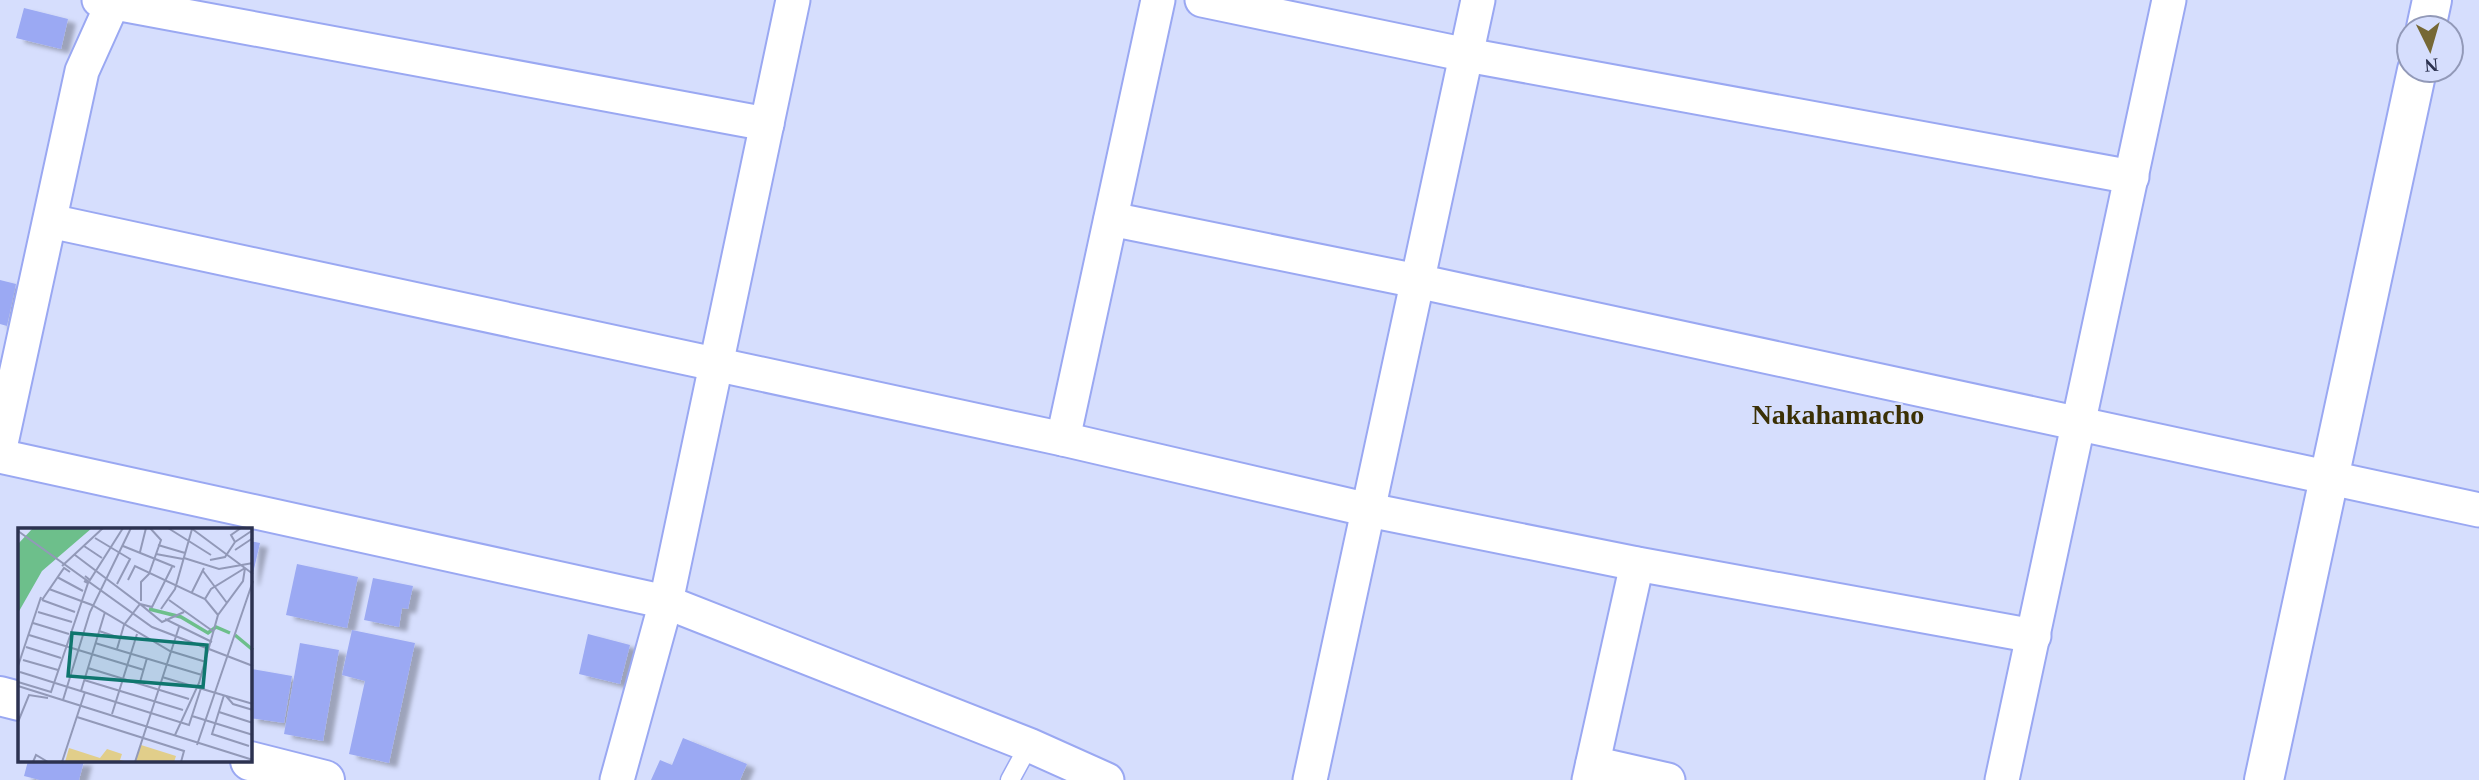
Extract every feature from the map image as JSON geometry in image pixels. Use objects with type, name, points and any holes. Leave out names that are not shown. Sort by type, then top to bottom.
[{"type":"street","points":[[617,780],[666,602],[793,0]]},
{"type":"street","points":[[1063,439],[1158,0]]},
{"type":"street","points":[[1202,0],[1467,55],[2132,177]]},
{"type":"street","points":[[1310,780],[1478,0]]},
{"type":"street","points":[[2002,780],[2169,0]]},
{"type":"street","points":[[0,448],[82,71],[108,1],[767,124]]},
{"type":"street","points":[[2264,780],[2414,84]]},
{"type":"street","points":[[1111,219],[1417,281],[2479,510]]},
{"type":"street","points":[[50,221],[1063,439],[1369,510],[1637,564],[2034,636]]},
{"type":"street","points":[[0,456],[666,602],[1029,745],[1107,780]]},
{"type":"street","points":[[1637,564],[1591,772],[1668,780]]},
{"type":"street","points":[[0,696],[18,701]]},
{"type":"street","points":[[252,762],[325,780]]},
{"type":"lane","points":[[1010,780],[1029,745]]},
{"type":"building","points":[[24,8],[68,19],[61,49],[16,38]]},
{"type":"building","points":[[0,280],[16,284],[7,326],[0,324]]},
{"type":"building","points":[[252,541],[260,543],[252,578]]},
{"type":"building","points":[[297,564],[358,577],[347,628],[286,615]]},
{"type":"building","points":[[373,578],[413,586],[408,609],[402,608],[399,627],[364,620]]},
{"type":"building","points":[[352,630],[415,643],[389,763],[349,754],[365,681],[342,675]]},
{"type":"building","points":[[588,634],[630,645],[620,684],[579,674]]},
{"type":"building","points":[[300,643],[339,650],[323,741],[284,734]]},
{"type":"building","points":[[252,669],[292,676],[284,723],[252,718]]},
{"type":"building","points":[[683,738],[747,764],[740,780],[651,780],[660,760],[672,765]]},
{"type":"building","points":[[28,762],[84,762],[79,780],[40,780],[24,776]]},
{"type":"district","name":"Nakahamacho","points":[[1838,414]]}]
